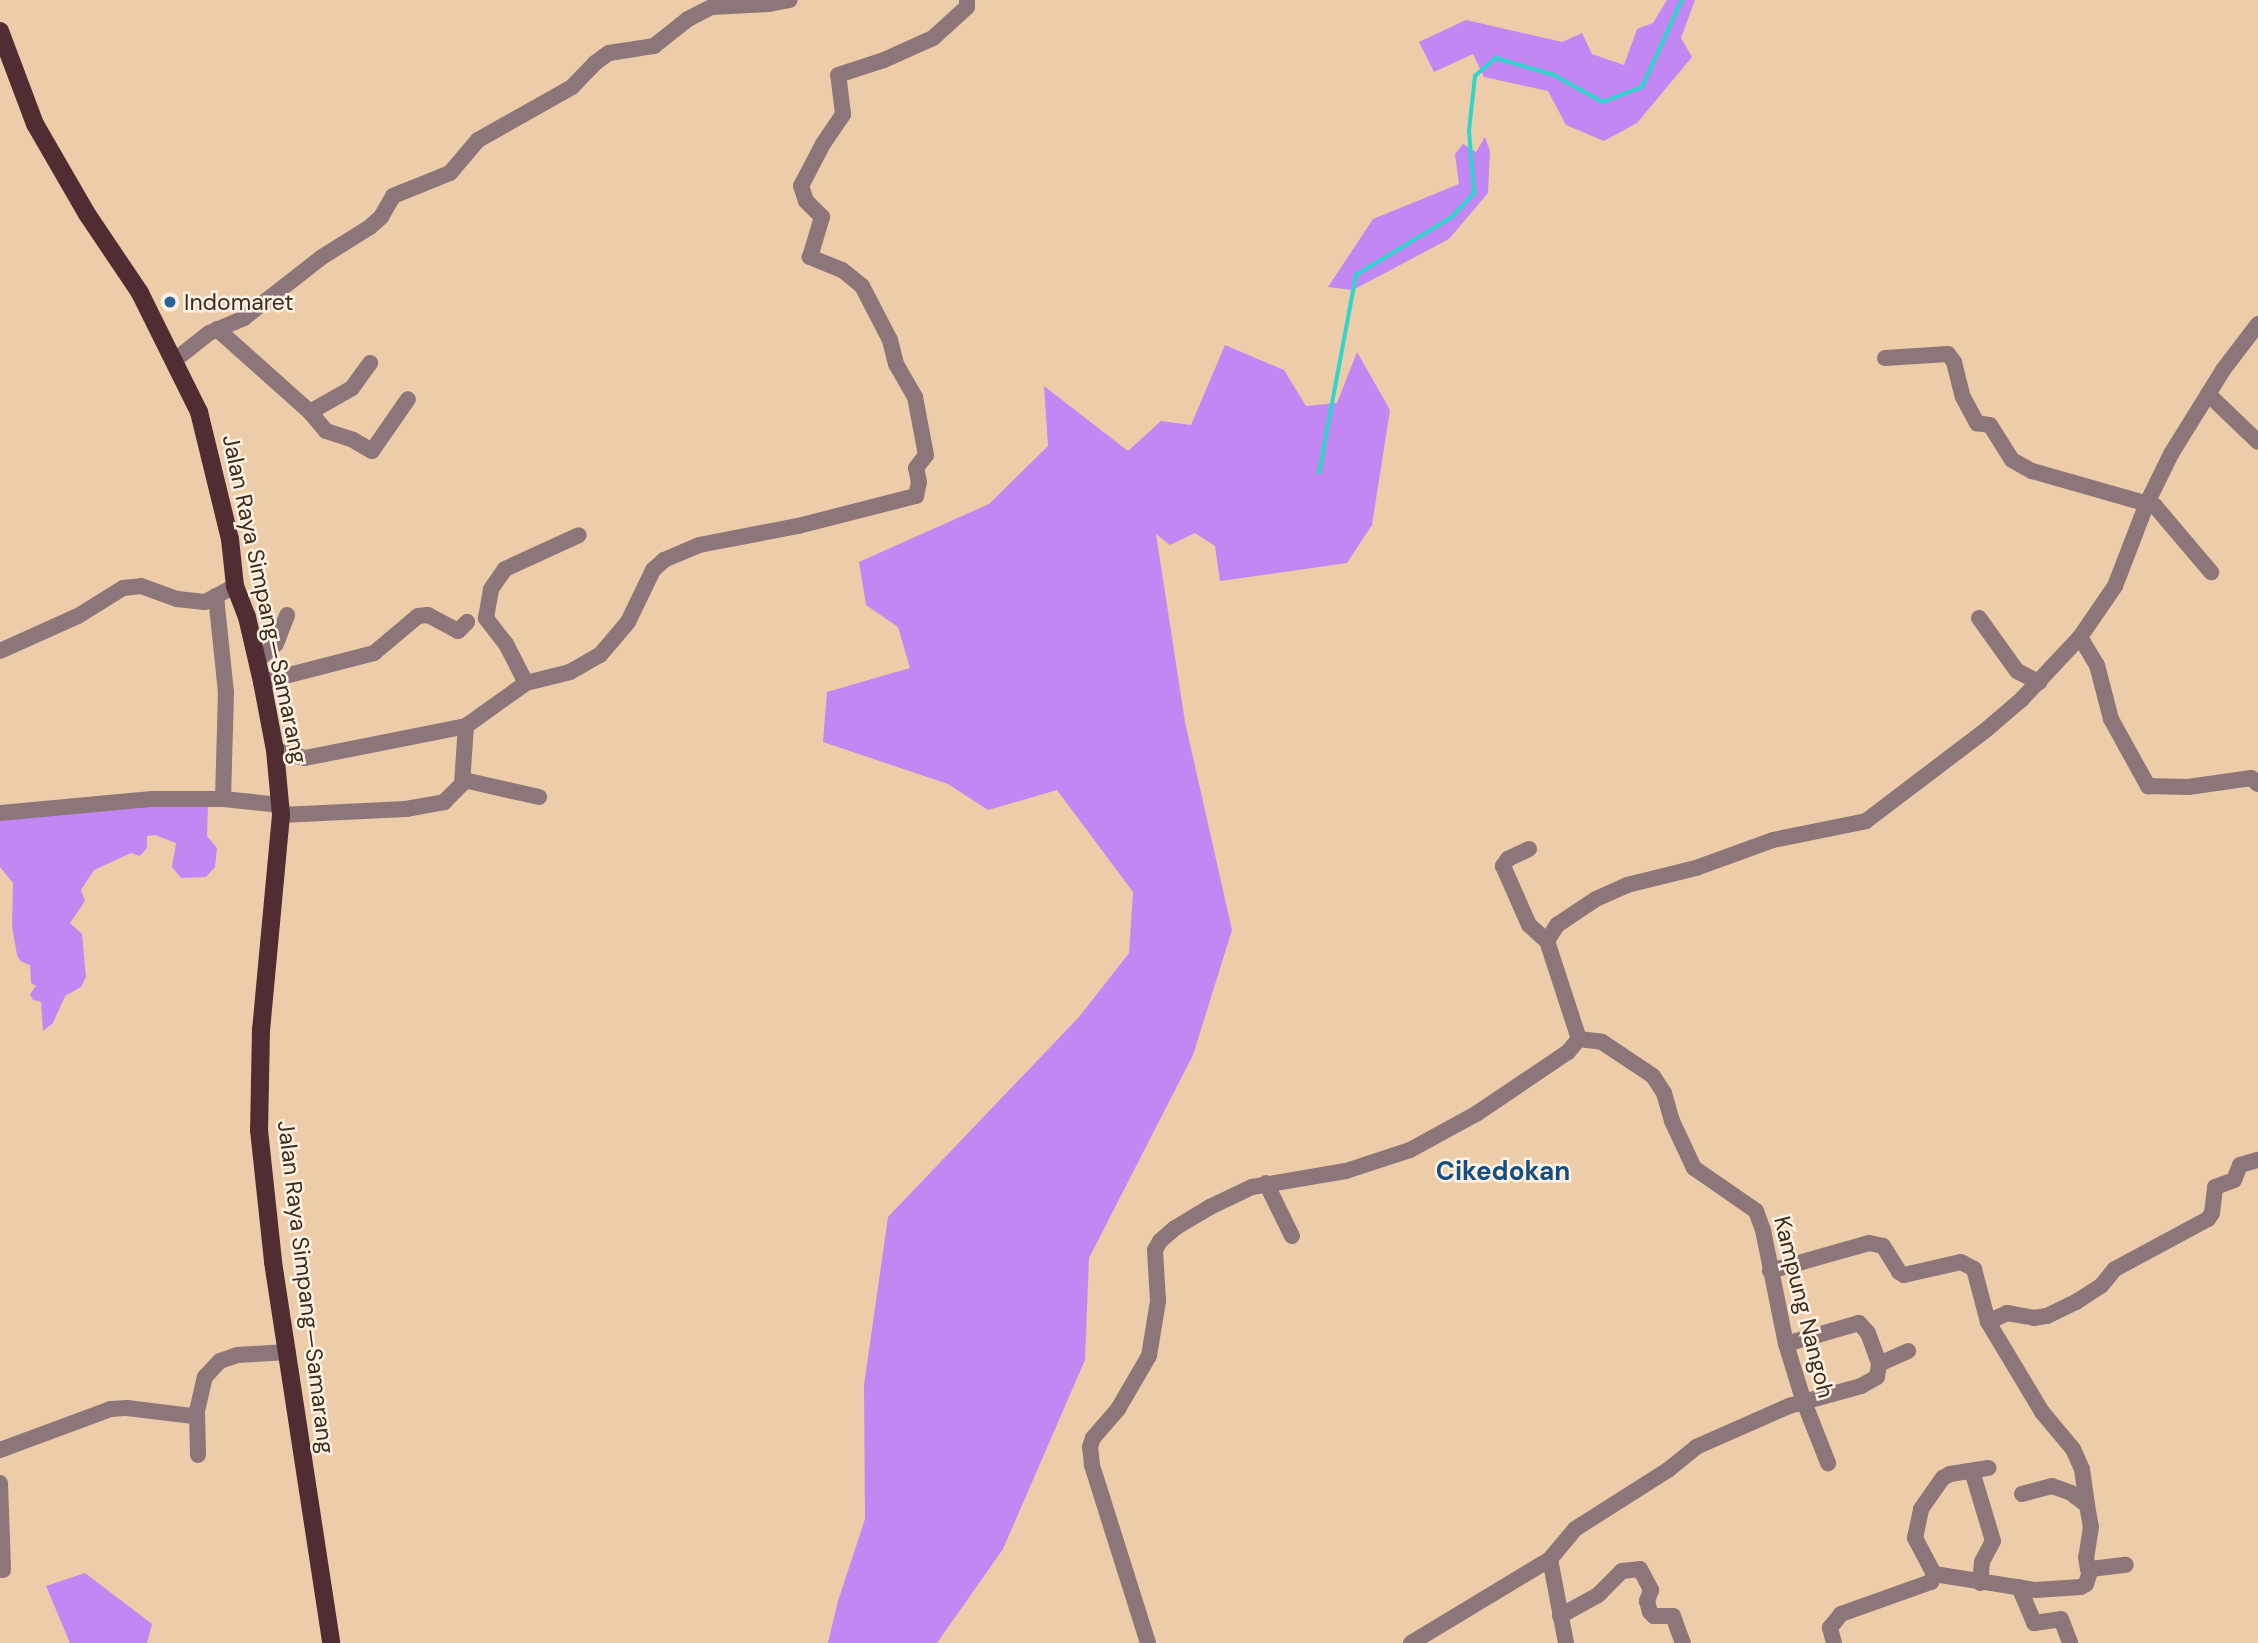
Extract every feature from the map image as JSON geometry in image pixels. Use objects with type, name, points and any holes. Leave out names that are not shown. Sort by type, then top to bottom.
[{"type":"main road","name":"Jalan Raya Simpang—Samarang","points":[[0,31],[35,124],[87,214],[140,293],[200,412],[230,540],[235,586],[247,617],[262,682],[275,750],[281,810],[261,1029],[258,1094],[266,1207],[331,1643]]},
{"type":"street","points":[[175,360],[217,329],[244,318],[322,257],[373,224],[393,196],[450,173],[478,140],[572,87],[595,63],[609,53],[654,46],[688,19],[712,7],[769,4],[790,0]]},
{"type":"street","points":[[275,750],[305,758],[466,726],[526,683],[570,673],[600,655],[628,622],[653,570],[678,552],[916,496],[919,482],[916,468],[926,456],[915,397],[896,364],[890,340],[862,286],[842,270],[810,257],[822,217],[806,201],[801,186],[822,144],[843,114],[838,75],[884,60],[933,38],[967,7],[967,0]]},
{"type":"street","points":[[1547,941],[1553,929],[1565,919],[1620,888],[1696,868],[1773,840],[1866,821],[1987,729],[2039,682],[2080,637],[2123,572],[2147,503],[2171,454],[2208,394],[2258,324]]},
{"type":"street","points":[[217,329],[310,412],[326,431],[353,440],[372,451],[408,399]]},
{"type":"street","points":[[1885,358],[1948,354],[1954,362],[1963,397],[1977,423],[1990,425],[2015,462],[2032,471],[2147,503],[2163,512],[2211,572]]},
{"type":"street","points":[[310,412],[352,388],[370,363]]},
{"type":"street","points":[[2208,394],[2258,442]]},
{"type":"street","points":[[526,683],[506,644],[486,618],[491,589],[505,569],[579,535]]},
{"type":"street","points":[[0,651],[78,616],[123,588],[141,586],[173,598],[197,602],[211,600],[235,586]]},
{"type":"street","points":[[216,596],[226,692],[223,799]]},
{"type":"street","points":[[257,661],[276,644],[287,615]]},
{"type":"street","points":[[262,682],[374,653],[418,616],[428,615],[458,632],[467,622]]},
{"type":"street","points":[[1979,618],[2017,671],[2039,682]]},
{"type":"street","points":[[2080,637],[2097,664],[2111,719],[2148,786],[2199,787],[2251,778],[2258,784]]},
{"type":"street","points":[[0,813],[120,800],[223,799],[281,810],[433,806],[454,795],[464,780],[466,726]]},
{"type":"street","points":[[464,780],[540,797]]},
{"type":"street","points":[[1147,1643],[1092,1465],[1091,1442],[1118,1409],[1149,1356],[1158,1301],[1155,1251],[1160,1241],[1175,1228],[1210,1207],[1266,1183],[1346,1171],[1410,1150],[1476,1114],[1568,1052],[1579,1039],[1547,941],[1527,921],[1503,866],[1508,859],[1529,849]]},
{"type":"street","name":"Kampung Nangoh","points":[[1579,1039],[1602,1042],[1647,1071],[1660,1084],[1672,1121],[1694,1168],[1756,1211],[1786,1344],[1804,1402],[1828,1463]]},
{"type":"street","points":[[1988,1322],[2007,1313],[2034,1318],[2047,1316],[2076,1302],[2101,1286],[2115,1269],[2208,1219],[2212,1213],[2215,1187],[2234,1179],[2241,1165],[2258,1160]]},
{"type":"street","points":[[1266,1183],[1292,1236]]},
{"type":"street","points":[[1770,1272],[1869,1243],[1883,1246],[1899,1272],[1904,1275],[1961,1262],[1977,1273],[1988,1322],[2042,1412],[2073,1449],[2082,1469],[2091,1527],[2086,1557],[2087,1581],[2081,1587],[2035,1590],[1934,1574]]},
{"type":"street","points":[[1411,1643],[1550,1559],[1575,1529],[1659,1476],[1696,1447],[1789,1406],[1877,1377],[1879,1364],[1868,1333],[1860,1323],[1786,1344]]},
{"type":"street","points":[[198,1455],[197,1411],[205,1377],[220,1361],[287,1345]]},
{"type":"street","points":[[1879,1364],[1908,1352]]},
{"type":"street","points":[[0,1450],[111,1409],[145,1410],[185,1416],[197,1411]]},
{"type":"street","points":[[1834,1643],[1830,1628],[1841,1614],[1931,1582],[1934,1574],[1915,1538],[1921,1509],[1943,1478],[1989,1468]]},
{"type":"street","points":[[1972,1471],[1980,1507],[1993,1541],[1982,1562],[1980,1583]]},
{"type":"street","points":[[0,1483],[3,1570]]},
{"type":"street","points":[[2022,1494],[2052,1486],[2071,1493],[2087,1506]]},
{"type":"street","points":[[1550,1559],[1566,1643]]},
{"type":"street","points":[[2088,1570],[2126,1565]]},
{"type":"street","points":[[1560,1616],[1598,1595],[1622,1572],[1640,1569],[1651,1590],[1647,1601],[1650,1612],[1654,1616],[1673,1616],[1683,1643]]},
{"type":"street","points":[[2019,1587],[2034,1623],[2061,1619],[2070,1643]]},
{"type":"shaded area","points":[[1667,0],[1695,0],[1681,38],[1692,57],[1637,123],[1604,141],[1566,125],[1548,91],[1484,77],[1473,54],[1434,72],[1419,42],[1466,20],[1562,42],[1582,33],[1592,54],[1624,65],[1637,29],[1653,23]]},
{"type":"shaded area","points":[[1485,137],[1490,151],[1488,193],[1449,239],[1353,290],[1328,287],[1373,219],[1459,184],[1455,154],[1463,144],[1476,152]]},
{"type":"shaded area","points":[[1225,345],[1284,370],[1306,406],[1337,403],[1357,352],[1390,410],[1372,525],[1347,563],[1220,581],[1215,546],[1195,533],[1170,545],[1156,534],[1185,722],[1232,930],[1193,1055],[1089,1258],[1085,1360],[1003,1549],[937,1643],[828,1643],[838,1601],[865,1519],[864,1385],[888,1217],[1079,1017],[1129,953],[1133,892],[1057,790],[988,810],[948,784],[823,742],[827,692],[910,668],[898,627],[866,605],[859,562],[989,504],[1048,446],[1044,386],[1128,451],[1161,421],[1191,425]]},
{"type":"shaded area","points":[[208,803],[207,836],[217,848],[215,867],[206,877],[181,878],[172,867],[176,843],[155,835],[147,836],[147,848],[140,856],[131,853],[94,870],[81,890],[85,901],[70,923],[82,934],[86,977],[81,987],[65,996],[53,1023],[43,1031],[41,1002],[33,1000],[30,994],[36,986],[31,983],[30,965],[20,961],[17,955],[12,926],[13,883],[0,867],[0,816]]},
{"type":"shaded area","points":[[85,1573],[152,1624],[147,1643],[70,1643],[46,1586]]},
{"type":"waterway","points":[[1319,473],[1356,275],[1452,217],[1474,193],[1469,131],[1475,76],[1496,58],[1554,75],[1603,102],[1642,87],[1682,0]]},
{"type":"place","name":"Indomaret","points":[[170,302]]},
{"type":"district","name":"Cikedokan","points":[[1503,1172]]}]
